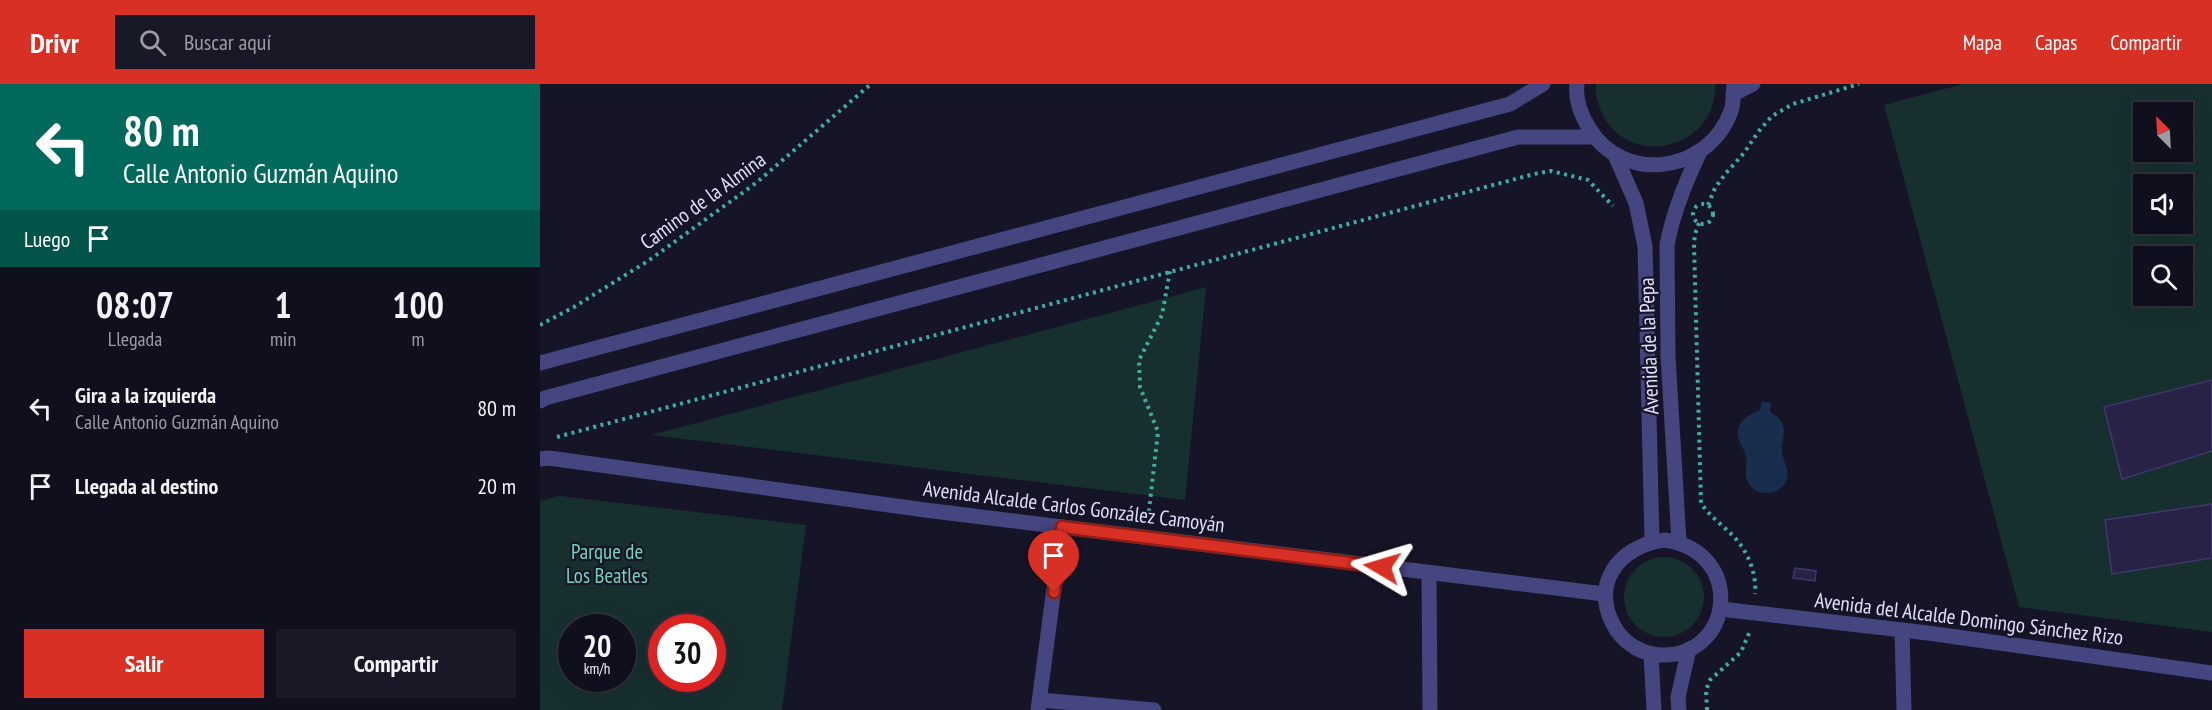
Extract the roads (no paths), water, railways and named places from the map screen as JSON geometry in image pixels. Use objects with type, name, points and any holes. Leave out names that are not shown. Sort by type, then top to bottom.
[{"type":"street","points":[[540,363],[1510,104],[1544,84]]},
{"type":"street","points":[[1577,84],[1576,90],[1582,117],[1594,137],[1615,155],[1641,165],[1669,165],[1699,154],[1719,135],[1732,110],[1733,89],[1753,84]]},
{"type":"street","points":[[540,401],[557,394],[1518,137],[1594,137]]},
{"type":"street","name":"Avenida de la Pepa","points":[[1679,542],[1668,356],[1667,245],[1670,227],[1685,184],[1699,154]]},
{"type":"street","name":"Avenida de la Pepa","points":[[1615,155],[1636,203],[1645,246],[1652,541]]},
{"type":"street","name":"Avenida Alcalde Carlos González Camoyán","points":[[544,458],[1062,527],[1604,594]]},
{"type":"street","points":[[1062,527],[1039,705],[1154,710]]},
{"type":"street","points":[[1652,541],[1679,542],[1695,549],[1708,560],[1717,575],[1721,592],[1721,609],[1715,625],[1704,639],[1689,649],[1671,655],[1651,654],[1635,648],[1621,637],[1612,623],[1604,594],[1612,572],[1622,558],[1636,547],[1652,541]]},
{"type":"street","points":[[1429,573],[1430,710]]},
{"type":"street","name":"Avenida del Alcalde Domingo Sánchez Rizo","points":[[1721,609],[1902,630],[2212,673]]},
{"type":"street","points":[[1902,630],[1904,710]]},
{"type":"street","points":[[1679,710],[1678,697],[1689,649]]},
{"type":"street","points":[[1651,654],[1654,710]]},
{"type":"water","points":[[1762,401],[1771,403],[1770,412],[1780,419],[1784,427],[1782,452],[1788,475],[1784,485],[1767,493],[1755,490],[1747,480],[1746,457],[1738,434],[1740,424],[1751,414],[1760,410]]},
{"type":"park label","name":"Parque de Los Beatles","points":[[607,564]]}]
